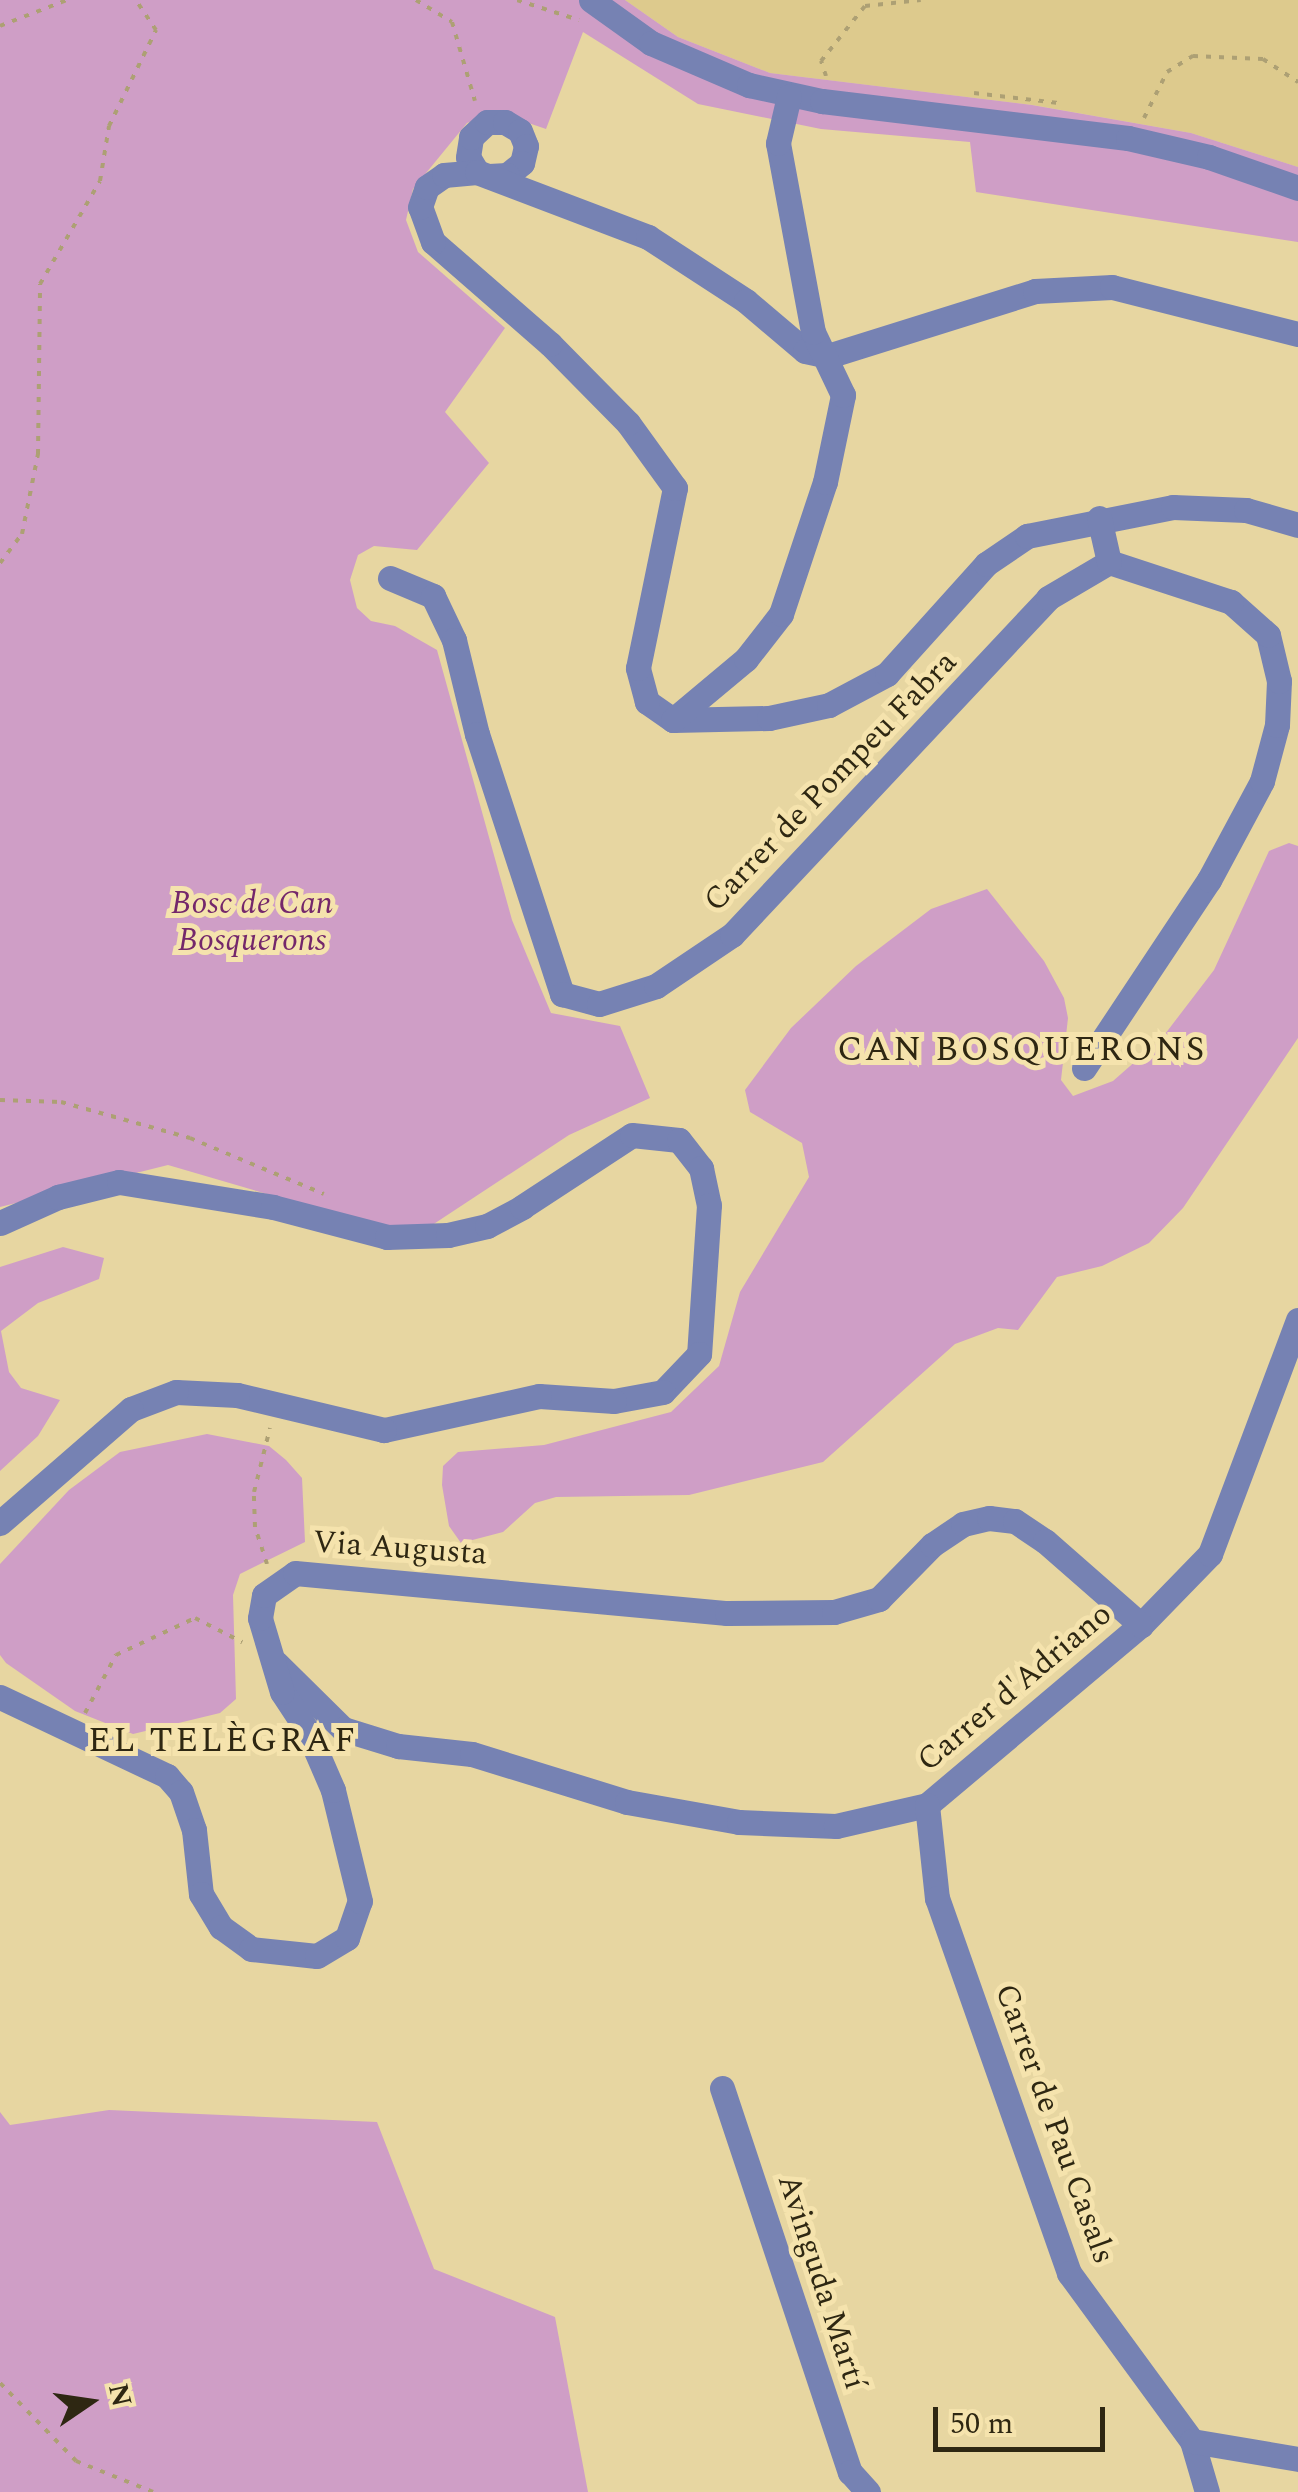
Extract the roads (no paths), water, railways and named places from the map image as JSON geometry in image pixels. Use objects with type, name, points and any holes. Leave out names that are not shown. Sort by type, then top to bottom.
[{"type":"street","points":[[599,6],[686,60],[789,96],[1142,141],[1298,188]]},
{"type":"street","points":[[673,720],[746,659],[782,614],[825,482],[843,394],[828,356],[813,332],[778,143],[789,96]]},
{"type":"street","points":[[1298,334],[1112,287],[1035,291],[828,356],[805,351],[746,301],[648,236],[483,174],[468,157],[471,136],[488,122],[520,130],[526,146],[522,163],[507,175],[483,174],[444,175],[426,188],[420,206],[432,242],[615,410],[675,488],[638,668],[647,702],[673,720],[769,718],[829,705],[887,674],[986,564],[1013,545],[1099,518],[1172,507],[1246,510],[1298,525]]},
{"type":"street","points":[[1084,1068],[1209,880],[1262,780],[1278,710],[1268,635],[1231,602],[1109,562],[1099,518]]},
{"type":"street","name":"Carrer de Pompeu Fabra","points":[[390,578],[433,596],[454,640],[477,734],[562,994],[599,1004],[656,986],[732,935],[1048,598],[1109,562]]},
{"type":"street","points":[[0,1222],[58,1197],[120,1182],[350,1225],[405,1240],[488,1226],[632,1134],[679,1140],[701,1168],[709,1205],[699,1354],[664,1392],[614,1401],[539,1396],[384,1430],[237,1395],[154,1397],[99,1435],[0,1524]]},
{"type":"street","name":"Carrer d'Adriano","points":[[268,1656],[344,1728],[398,1746],[472,1754],[628,1802],[739,1822],[836,1826],[927,1805],[1141,1625],[1210,1554],[1298,1320]]},
{"type":"street","name":"Via Augusta","points":[[0,1697],[148,1764],[181,1792],[194,1830],[201,1894],[221,1928],[251,1949],[317,1956],[348,1938],[360,1901],[353,1859],[318,1753],[268,1656],[260,1618],[264,1596],[296,1573],[341,1572],[727,1613],[834,1612],[879,1599],[932,1546],[963,1524],[990,1518],[1015,1522],[1045,1541],[1141,1625]]},
{"type":"street","name":"Carrer de Pau Casals","points":[[927,1805],[938,1898],[1069,2273],[1192,2441],[1207,2492]]},
{"type":"street","name":"Avinguda Martí","points":[[722,2088],[850,2472],[868,2492]]},
{"type":"street","points":[[1192,2441],[1298,2460]]},
{"type":"district","name":"CAN BOSQUERONS","points":[[1022,1050]]},
{"type":"district","name":"EL TELÈGRAF","points":[[223,1741]]},
{"type":"park label","name":"Bosc de Can Bosquerons","points":[[252,924]]}]
